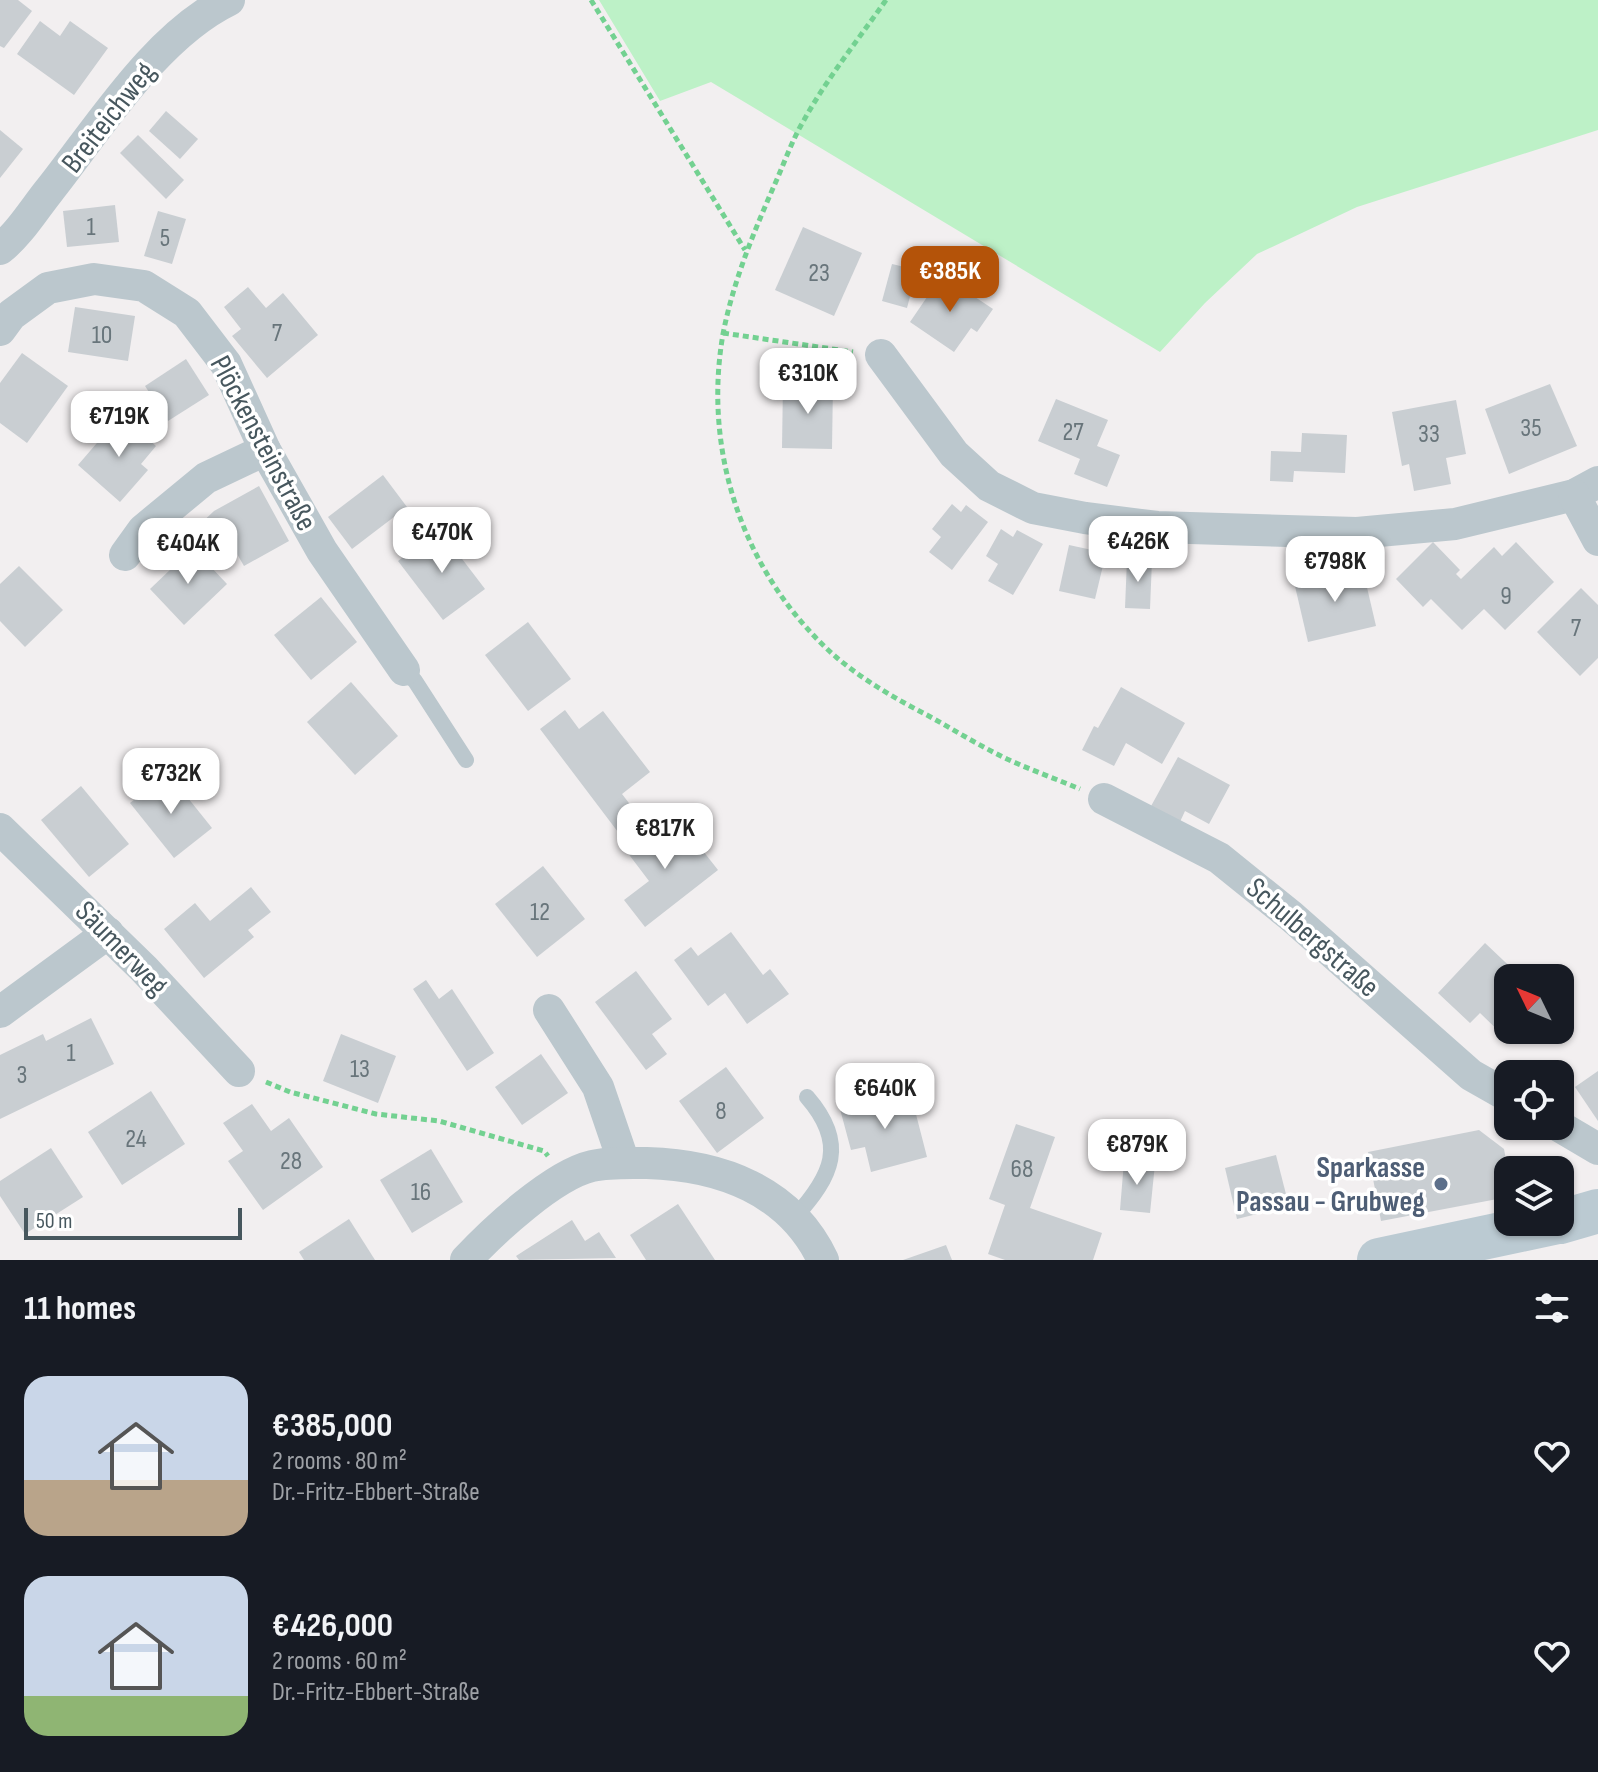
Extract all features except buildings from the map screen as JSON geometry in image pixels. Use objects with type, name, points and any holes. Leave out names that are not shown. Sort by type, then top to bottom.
[{"type":"street","name":"Breiteichweg","points":[[0,249],[32,213],[149,63],[175,35],[229,0]]},
{"type":"street","name":"Plöckensteinstraße","points":[[0,330],[11,315],[48,288],[94,279],[144,286],[187,313],[226,364],[265,450],[322,551],[404,670]]},
{"type":"street","points":[[881,355],[954,454],[989,486],[1033,508],[1157,527],[1357,533],[1455,524],[1586,489],[1598,540]]},
{"type":"street","points":[[125,555],[143,530],[206,478],[265,450]]},
{"type":"street","name":"Schulbergstraße","points":[[1104,799],[1174,833],[1229,866],[1291,916],[1471,1075],[1494,1088]]},
{"type":"street","name":"Säumerweg","points":[[0,829],[108,933],[239,1071]]},
{"type":"street","points":[[0,1012],[108,933]]},
{"type":"street","points":[[549,1010],[598,1087],[624,1163]]},
{"type":"street","points":[[1574,1135],[1598,1149]]},
{"type":"street","points":[[466,1260],[508,1220],[563,1178],[591,1166],[624,1163],[682,1164],[723,1174],[762,1191],[795,1217],[813,1238],[823,1260]]},
{"type":"street","points":[[1574,1218],[1598,1211]]},
{"type":"street","points":[[1379,1260],[1494,1236]]},
{"type":"lane","points":[[404,670],[415,681],[466,760]]},
{"type":"lane","points":[[795,1217],[819,1190],[828,1171],[830,1154],[829,1135],[822,1115],[807,1097]]},
{"type":"path","points":[[591,0],[745,250]]},
{"type":"path","points":[[886,0],[834,69],[802,122],[745,250],[723,333],[717,379],[720,432],[729,484],[747,539],[766,576],[802,622],[837,658],[896,698],[1008,759],[1104,799]]},
{"type":"path","points":[[723,333],[881,355]]},
{"type":"path","points":[[239,1071],[290,1092],[376,1114],[439,1121],[544,1151],[563,1178]]},
{"type":"green space","points":[[599,0],[1598,0],[1598,130],[1357,207],[1257,254],[1205,303],[1160,352],[711,82],[660,101]]},
{"type":"place","name":"Sparkasse Passau - Grubweg","points":[[1441,1184]]}]
